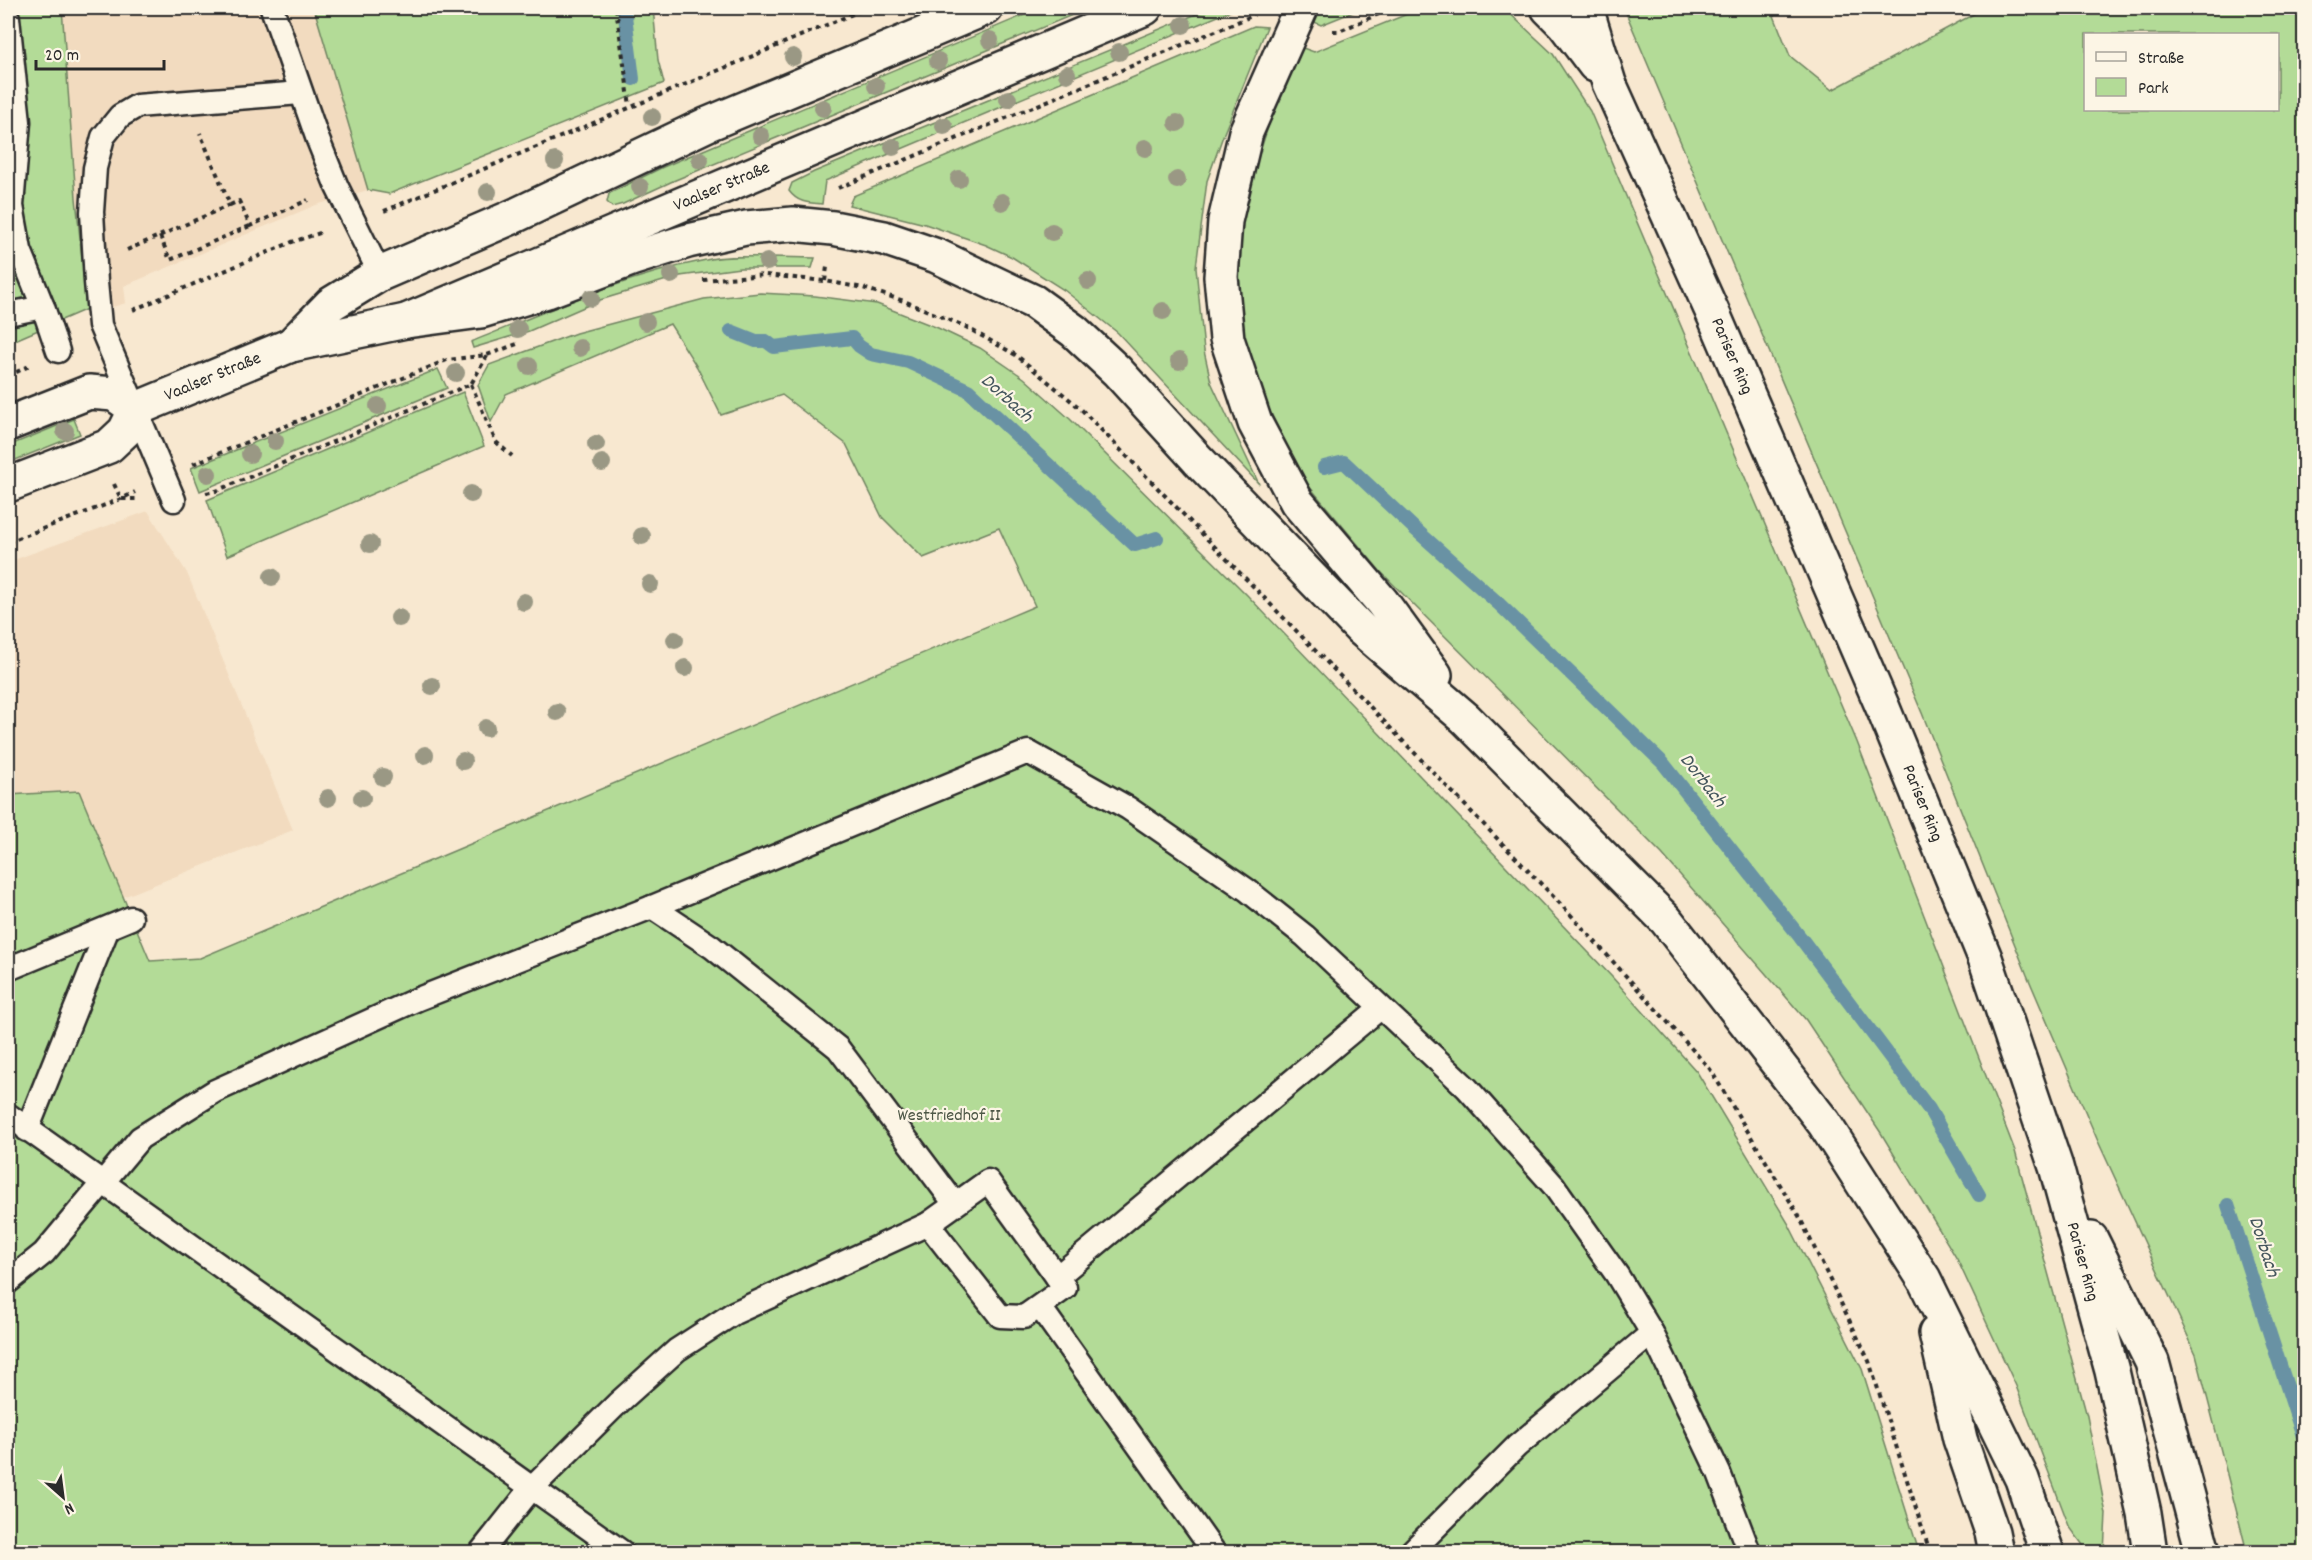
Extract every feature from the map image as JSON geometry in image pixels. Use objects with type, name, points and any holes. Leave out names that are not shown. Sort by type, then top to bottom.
[{"type":"main road","name":"Vaalser Straße","points":[[291,345],[331,304],[380,274],[510,218],[708,124],[986,8]]},
{"type":"main road","name":"Vaalser Straße","points":[[136,409],[291,345],[406,321],[1145,8]]},
{"type":"main road","points":[[1301,8],[1246,132],[1225,221],[1221,277],[1227,339],[1255,423],[1297,502],[1382,602],[1465,718]]},
{"type":"main road","points":[[1548,8],[1564,24],[1609,83]]},
{"type":"main road","points":[[1586,8],[1609,83]]},
{"type":"main road","name":"Pariser Ring","points":[[1609,83],[1715,318],[1883,708],[1985,958],[2056,1167],[2112,1371],[2144,1513],[2150,1552]]},
{"type":"main road","points":[[406,321],[481,311],[547,291],[631,259],[688,241],[746,228],[793,224],[833,228],[884,238],[937,256],[1034,302],[1074,331],[1117,371],[1198,460],[1360,628],[1465,718],[1666,920],[1824,1123],[1924,1279],[2022,1479],[2047,1552]]},
{"type":"main road","points":[[8,424],[89,392],[114,394],[136,409],[125,431],[109,446],[8,485]]},
{"type":"main road","points":[[2056,1167],[2152,1362],[2204,1552]]},
{"type":"main road","points":[[1924,1279],[1960,1439],[1992,1532],[1996,1552]]},
{"type":"lane","points":[[272,8],[337,187],[380,274]]},
{"type":"lane","points":[[8,18],[19,122],[12,206],[20,250],[44,307],[58,351]]},
{"type":"lane","points":[[174,500],[100,325],[92,212],[94,168],[104,137],[120,116],[137,106],[301,93]]},
{"type":"lane","points":[[8,314],[44,307]]},
{"type":"lane","points":[[8,1282],[44,1253],[100,1183],[140,1138],[215,1091],[418,999],[652,907],[1028,752],[1128,808],[1247,891],[1305,936],[1467,1088],[1554,1186],[1617,1275],[1652,1333],[1719,1473],[1749,1552]]},
{"type":"lane","points":[[652,907],[712,947],[838,1048],[955,1204]]},
{"type":"lane","points":[[8,969],[131,918]]},
{"type":"lane","points":[[27,1130],[108,928]]},
{"type":"lane","points":[[1057,1277],[1380,1008]]},
{"type":"lane","points":[[8,1115],[531,1490],[622,1552]]},
{"type":"lane","points":[[481,1552],[531,1490],[617,1404],[677,1350],[734,1313],[928,1224],[988,1181],[1065,1288],[1024,1317],[1000,1316],[928,1224]]},
{"type":"lane","points":[[1040,1307],[1214,1552]]},
{"type":"lane","points":[[1411,1552],[1517,1446],[1652,1333]]},
{"type":"path","points":[[616,8],[630,106]]},
{"type":"path","points":[[100,325],[292,242],[356,222],[867,8]]},
{"type":"path","points":[[1247,8],[1250,16]]},
{"type":"path","points":[[1329,31],[1339,31],[1393,8]]},
{"type":"path","points":[[836,197],[837,189],[1257,15]]},
{"type":"path","points":[[186,102],[230,205]]},
{"type":"path","points":[[160,236],[170,260],[337,187]]},
{"type":"path","points":[[125,250],[239,201],[250,226]]},
{"type":"path","points":[[825,281],[828,259]]},
{"type":"path","points":[[697,281],[765,275],[825,281],[863,288],[904,301],[964,326],[1016,355],[1080,408],[1570,914],[1710,1069],[1799,1216],[1869,1361],[1930,1552]]},
{"type":"path","points":[[8,542],[122,499],[163,476],[447,360],[487,355],[528,340]]},
{"type":"path","points":[[8,376],[58,351]]},
{"type":"path","points":[[122,499],[174,500],[216,491],[471,384],[487,355]]},
{"type":"path","points":[[471,384],[496,442],[512,456]]},
{"type":"path","points":[[117,489],[122,499]]},
{"type":"shaded area","points":[[62,8],[314,8],[368,190],[316,205],[124,286],[126,303],[96,312],[87,309]]},
{"type":"shaded area","points":[[148,511],[187,573],[293,830],[123,897],[79,791],[8,795],[8,562]]},
{"type":"green space","points":[[8,8],[62,8],[87,309],[8,343]]},
{"type":"green space","points":[[314,8],[653,8],[658,60],[664,83],[389,194],[368,190]]},
{"type":"green space","points":[[1041,8],[1089,8],[673,181],[623,204],[612,207],[607,202],[612,192],[663,167]]},
{"type":"green space","points":[[1211,8],[1235,9],[825,181],[822,204],[800,200],[789,191],[792,183],[814,172]]},
{"type":"green space","points":[[1319,8],[1363,8],[1321,25],[1312,21]]},
{"type":"green space","points":[[1422,8],[1504,8],[1553,54],[1590,111],[1857,742],[2015,1151],[2087,1416],[2106,1514],[2104,1552],[2088,1552],[2069,1526],[2016,1386],[1957,1259],[1881,1133],[1806,1020],[1662,854],[1381,572],[1303,479],[1260,391],[1241,336],[1238,289],[1243,204],[1269,124],[1300,47],[1314,52]]},
{"type":"green space","points":[[1624,8],[1771,8],[1790,56],[1832,90],[1985,8],[2304,8],[2304,1552],[2247,1552],[2196,1354],[2097,1139],[2027,975],[1922,713]]},
{"type":"green space","points":[[1254,26],[1267,27],[1207,181],[1196,267],[1204,351],[1211,382],[1259,484],[1118,333],[1064,290],[1012,257],[986,245],[925,224],[849,205],[853,196]]},
{"type":"green space","points":[[714,258],[815,258],[812,268],[740,268],[680,276],[600,300],[529,331],[473,348],[471,342],[587,295],[676,267]]},
{"type":"green space","name":"Westfriedhof II","points":[[760,293],[815,296],[877,304],[938,328],[980,348],[1024,378],[1070,419],[1247,595],[1612,977],[1697,1072],[1788,1223],[1862,1369],[1919,1552],[8,1552],[8,795],[79,791],[150,961],[200,958],[1035,606],[999,528],[923,558],[882,517],[846,444],[782,395],[721,415],[697,367],[670,324],[506,394],[491,422],[478,385],[489,365],[576,333],[651,313],[704,299]]},
{"type":"green space","points":[[438,369],[447,388],[200,491],[191,468]]},
{"type":"green space","points":[[463,392],[484,446],[227,556],[207,500]]},
{"type":"green space","points":[[74,419],[80,434],[8,463],[8,446]]},
{"type":"waterway","name":"Dorbach","points":[[624,8],[633,79]]},
{"type":"waterway","name":"Dorbach","points":[[731,331],[756,341],[766,341],[774,347],[852,338],[871,354],[908,362],[968,390],[1135,545],[1157,538]]},
{"type":"waterway","name":"Dorbach","points":[[1324,467],[1344,462],[1499,604],[1663,763],[1800,937],[1929,1109],[1979,1195]]},
{"type":"waterway","name":"Dorbach","points":[[2228,1205],[2304,1439]]}]
